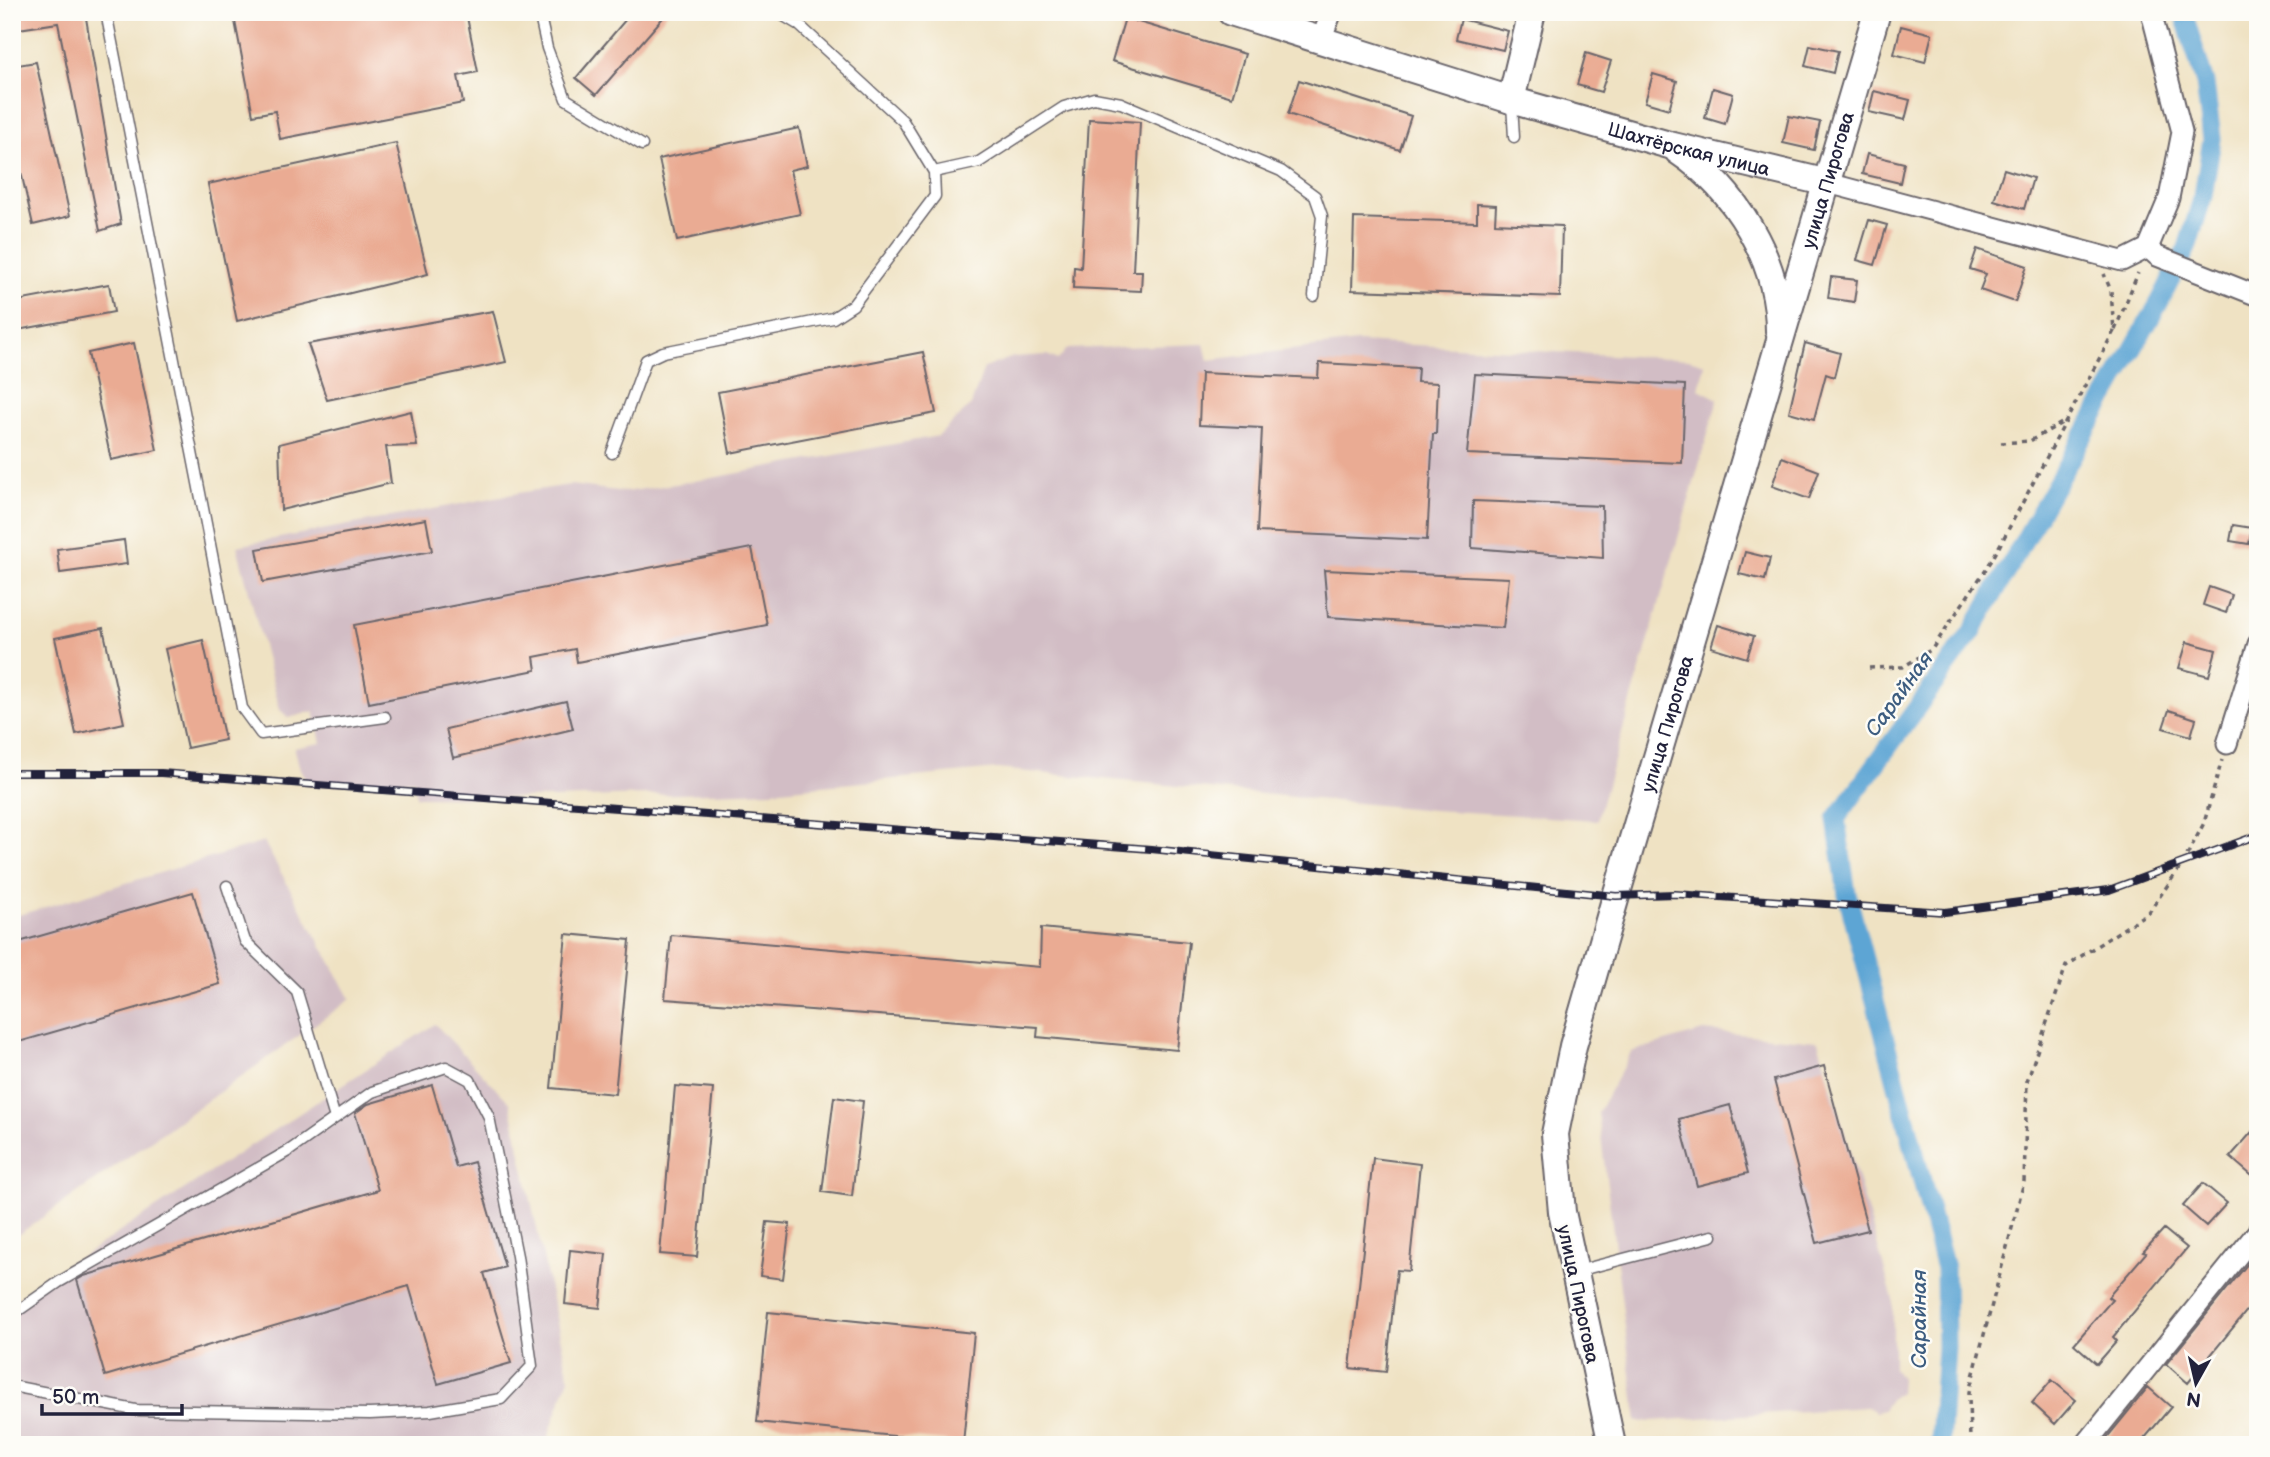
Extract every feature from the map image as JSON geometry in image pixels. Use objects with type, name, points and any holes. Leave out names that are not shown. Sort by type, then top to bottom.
[{"type":"main road","name":"Шахтёрская улица","points":[[1231,12],[1511,100],[1669,145],[1828,183]]},
{"type":"main road","points":[[1511,100],[1532,12]]},
{"type":"main road","name":"улица Пирогова","points":[[1612,1445],[1562,1212],[1555,1134],[1573,1046],[1877,12]]},
{"type":"main road","points":[[1669,145],[1693,162],[1723,191],[1760,246],[1776,298],[1779,350]]},
{"type":"street","points":[[1321,39],[1332,12]]},
{"type":"street","points":[[2151,12],[2182,132],[2169,198],[2152,242],[2153,252],[2189,270],[2258,296]]},
{"type":"street","name":"Шахтёрская улица","points":[[1828,183],[2122,261],[2153,252]]},
{"type":"street","points":[[2227,744],[2258,643]]},
{"type":"street","points":[[2085,1445],[2258,1231]]},
{"type":"lane","points":[[106,12],[242,708],[261,734],[385,718]]},
{"type":"lane","points":[[539,12],[547,48],[566,99],[642,145]]},
{"type":"lane","points":[[612,453],[646,359],[663,352],[833,318],[853,305],[934,196],[934,172],[903,121],[799,25],[777,12]]},
{"type":"lane","points":[[934,172],[979,162],[1064,107],[1094,98],[1121,103],[1281,172],[1315,195],[1322,216],[1314,296]]},
{"type":"lane","points":[[1511,100],[1514,137]]},
{"type":"lane","points":[[227,886],[245,942],[298,992],[335,1118]]},
{"type":"lane","points":[[12,1315],[59,1282],[290,1150],[372,1092],[446,1067],[470,1080],[489,1117],[517,1256],[532,1366],[501,1399],[430,1411],[370,1414],[135,1410],[12,1386]]},
{"type":"lane","points":[[1573,1272],[1713,1236]]},
{"type":"path","points":[[1870,668],[1903,667],[1932,649],[1992,560],[2069,419],[2153,252]]},
{"type":"path","points":[[2095,253],[2111,291],[2114,331]]},
{"type":"path","points":[[2001,443],[2030,441],[2069,419]]},
{"type":"path","points":[[1970,1445],[1969,1392],[2024,1182],[2027,1081],[2066,966],[2149,912],[2183,863],[2204,822],[2227,744]]},
{"type":"shaded area","points":[[1357,342],[1689,359],[1705,364],[1699,389],[1718,399],[1597,820],[1432,810],[997,769],[771,791],[554,798],[416,797],[415,780],[308,783],[300,769],[294,748],[321,743],[314,711],[289,718],[280,710],[237,546],[524,492],[570,485],[625,492],[938,436],[971,405],[984,368],[1013,357],[1047,355],[1058,360],[1067,349],[1204,344],[1208,360]]},
{"type":"shaded area","points":[[264,842],[351,999],[12,1239],[12,917]]},
{"type":"shaded area","points":[[435,1024],[510,1103],[569,1378],[545,1445],[12,1445],[12,1303]]},
{"type":"shaded area","points":[[1703,1031],[1818,1041],[1893,1299],[1893,1368],[1901,1378],[1900,1392],[1891,1398],[1883,1410],[1875,1412],[1867,1407],[1637,1422],[1598,1113],[1631,1052]]},
{"type":"building","points":[[12,12],[85,12],[121,224],[100,231],[58,23],[12,30]]},
{"type":"building","points":[[251,12],[466,12],[478,72],[458,76],[463,103],[280,139],[275,111],[253,115],[234,16]]},
{"type":"building","points":[[632,12],[668,12],[596,95],[576,78]]},
{"type":"building","points":[[1125,18],[1245,54],[1232,97],[1112,61]]},
{"type":"building","points":[[1461,19],[1508,31],[1503,50],[1456,39]]},
{"type":"building","points":[[1901,26],[1932,34],[1925,62],[1894,54]]},
{"type":"building","points":[[1810,45],[1838,51],[1833,73],[1805,66]]},
{"type":"building","points":[[1586,53],[1611,61],[1601,92],[1577,85]]},
{"type":"building","points":[[36,62],[70,216],[33,225],[12,132],[12,66]]},
{"type":"building","points":[[1653,74],[1677,81],[1669,109],[1645,102]]},
{"type":"building","points":[[1299,80],[1411,116],[1400,150],[1288,114]]},
{"type":"building","points":[[1713,88],[1733,94],[1725,124],[1705,118]]},
{"type":"building","points":[[1874,91],[1910,100],[1905,120],[1869,112]]},
{"type":"building","points":[[1789,116],[1820,122],[1814,150],[1783,143]]},
{"type":"building","points":[[1089,119],[1140,122],[1133,271],[1142,271],[1141,291],[1073,288],[1074,267],[1081,268]]},
{"type":"building","points":[[799,128],[807,166],[790,170],[800,214],[677,241],[659,159]]},
{"type":"building","points":[[396,143],[428,274],[237,321],[208,184]]},
{"type":"building","points":[[1867,154],[1904,163],[1900,183],[1862,174]]},
{"type":"building","points":[[2004,169],[2033,178],[2024,209],[1994,200]]},
{"type":"building","points":[[1477,204],[1496,205],[1495,223],[1562,226],[1560,297],[1352,290],[1354,218],[1477,222]]},
{"type":"building","points":[[1869,220],[1887,225],[1875,265],[1857,260]]},
{"type":"building","points":[[1977,249],[2027,266],[2015,302],[1980,290],[1986,274],[1970,269]]},
{"type":"building","points":[[1831,277],[1857,280],[1854,302],[1828,298]]},
{"type":"building","points":[[109,284],[114,312],[12,331],[12,302]]},
{"type":"building","points":[[493,311],[506,362],[327,400],[308,344]]},
{"type":"building","points":[[134,343],[157,450],[111,460],[88,353]]},
{"type":"building","points":[[1805,343],[1840,353],[1834,377],[1826,374],[1814,419],[1789,412]]},
{"type":"building","points":[[923,352],[936,413],[730,453],[718,392]]},
{"type":"building","points":[[1319,363],[1418,368],[1417,382],[1438,383],[1427,540],[1257,532],[1262,428],[1199,425],[1201,373],[1318,378]]},
{"type":"building","points":[[1475,374],[1685,385],[1682,463],[1467,454]]},
{"type":"building","points":[[411,411],[417,446],[386,447],[391,483],[281,510],[279,444]]},
{"type":"building","points":[[1782,457],[1819,471],[1809,499],[1772,486]]},
{"type":"building","points":[[1473,501],[1602,506],[1603,558],[1472,548]]},
{"type":"building","points":[[426,519],[432,551],[263,582],[257,549]]},
{"type":"building","points":[[2233,525],[2252,528],[2249,544],[2230,541]]},
{"type":"building","points":[[124,540],[127,564],[60,573],[57,549]]},
{"type":"building","points":[[752,548],[767,625],[577,662],[575,649],[534,657],[536,670],[369,703],[354,625]]},
{"type":"building","points":[[1745,552],[1770,558],[1765,580],[1739,574]]},
{"type":"building","points":[[1324,570],[1509,578],[1503,628],[1328,617]]},
{"type":"building","points":[[2209,587],[2232,595],[2226,613],[2203,605]]},
{"type":"building","points":[[1718,625],[1754,636],[1747,658],[1711,647]]},
{"type":"building","points":[[103,628],[124,723],[76,734],[55,638]]},
{"type":"building","points":[[203,640],[225,740],[187,748],[165,649]]},
{"type":"building","points":[[2187,642],[2216,650],[2209,676],[2179,668]]},
{"type":"building","points":[[566,701],[573,729],[453,758],[446,729]]},
{"type":"building","points":[[2169,710],[2196,719],[2191,736],[2163,728]]},
{"type":"building","points":[[193,892],[220,984],[12,1044],[12,944]]},
{"type":"building","points":[[1041,928],[1189,942],[1177,1050],[1037,1037],[1038,1027],[665,999],[671,935],[1040,967]]},
{"type":"building","points":[[566,934],[630,940],[615,1094],[551,1088]]},
{"type":"building","points":[[1824,1066],[1868,1230],[1817,1243],[1774,1080]]},
{"type":"building","points":[[432,1085],[456,1167],[474,1162],[505,1267],[484,1273],[511,1363],[438,1384],[409,1286],[105,1376],[77,1280],[378,1190],[355,1113],[368,1104]]},
{"type":"building","points":[[675,1086],[713,1089],[697,1257],[660,1254]]},
{"type":"building","points":[[834,1097],[863,1101],[852,1196],[822,1192]]},
{"type":"building","points":[[1730,1105],[1748,1173],[1697,1186],[1679,1119]]},
{"type":"building","points":[[2258,1125],[2258,1181],[2230,1157]]},
{"type":"building","points":[[1373,1158],[1420,1164],[1409,1271],[1397,1270],[1386,1372],[1350,1368]]},
{"type":"building","points":[[2203,1183],[2227,1203],[2206,1226],[2183,1206]]},
{"type":"building","points":[[767,1222],[790,1224],[783,1279],[760,1276]]},
{"type":"building","points":[[2164,1229],[2187,1248],[2113,1337],[2117,1341],[2097,1364],[2074,1344],[2112,1300],[2108,1297]]},
{"type":"building","points":[[570,1250],[606,1254],[600,1308],[565,1304]]},
{"type":"building","points":[[2258,1251],[2258,1297],[2188,1383],[2166,1364]]},
{"type":"building","points":[[768,1312],[974,1333],[963,1443],[757,1422]]},
{"type":"building","points":[[2052,1380],[2076,1400],[2055,1424],[2032,1403]]},
{"type":"building","points":[[2148,1387],[2171,1407],[2139,1445],[2101,1445]]},
{"type":"waterway","name":"Сарайная","points":[[1940,1445],[1946,1347],[1945,1268],[1847,894],[1836,819],[1972,632],[2159,303],[2187,248],[2203,196],[2212,139],[2205,83],[2183,12]]},
{"type":"railway","points":[[12,773],[161,773],[1151,849],[1616,896],[1675,894],[1945,912],[2109,890],[2258,835]]}]
